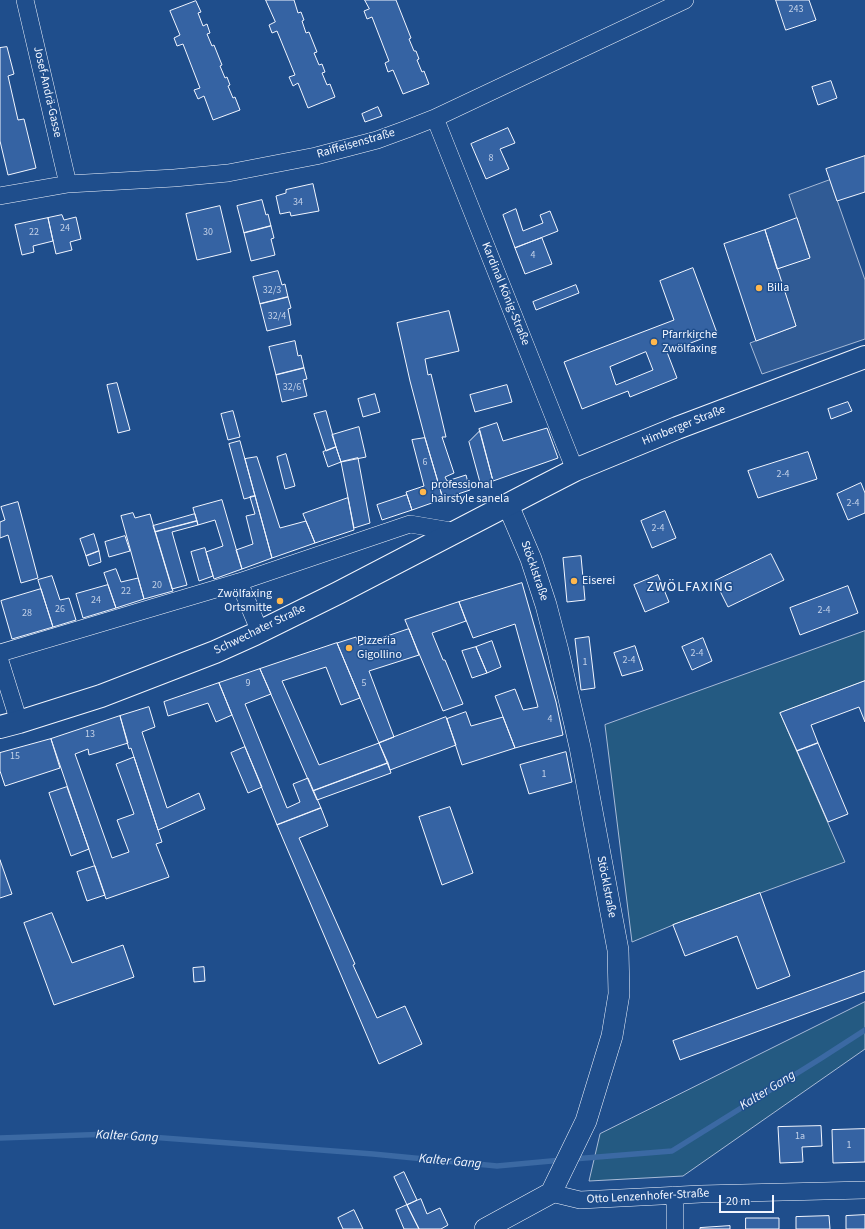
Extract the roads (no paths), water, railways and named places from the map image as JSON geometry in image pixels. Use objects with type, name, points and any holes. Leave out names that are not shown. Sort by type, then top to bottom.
[{"type":"main road","name":"Himberger Straße","points":[[508,505],[576,470],[678,428],[865,357]]},
{"type":"main road","name":"Schwechater Straße","points":[[9,725],[101,696],[215,652],[260,632],[508,505]]},
{"type":"street","name":"Josef-Andrä-Gasse","points":[[25,0],[68,184]]},
{"type":"street","name":"Raiffeisenstraße","points":[[0,196],[68,184],[174,178],[228,173],[316,156],[377,140],[436,118],[685,0]]},
{"type":"street","name":"Kardinal König-Straße","points":[[436,118],[576,470]]},
{"type":"street","name":"Stöcklstraße","points":[[508,505],[531,559],[546,605],[558,652],[580,747],[618,950],[619,994],[612,1036],[586,1121],[551,1193]]},
{"type":"street","points":[[0,653],[239,582],[410,524],[457,532]]},
{"type":"street","points":[[239,582],[260,632]]},
{"type":"street","points":[[0,661],[9,725]]},
{"type":"street","name":"Otto Lenzenhofer-Straße","points":[[551,1193],[580,1200],[675,1195],[865,1190]]},
{"type":"street","points":[[485,1229],[551,1193]]},
{"type":"street","points":[[675,1195],[675,1229]]},
{"type":"waterway","name":"Kalter Gang","points":[[573,1159],[672,1151],[865,1030]]},
{"type":"waterway","name":"Kalter Gang","points":[[0,1138],[111,1134],[373,1154],[497,1166],[562,1160]]},
{"type":"place","name":"Billa","points":[[759,288]]},
{"type":"place","name":"Pfarrkirche Zwölfaxing","points":[[654,342]]},
{"type":"place","name":"professional hairstyle sanela","points":[[423,492]]},
{"type":"place","name":"Eiserei","points":[[574,581]]},
{"type":"place","name":"Zwölfaxing Ortsmitte","points":[[280,601]]},
{"type":"place","name":"Pizzeria Gigollino","points":[[349,648]]},
{"type":"district","name":"ZWÖLFAXING","points":[[690,588]]}]
